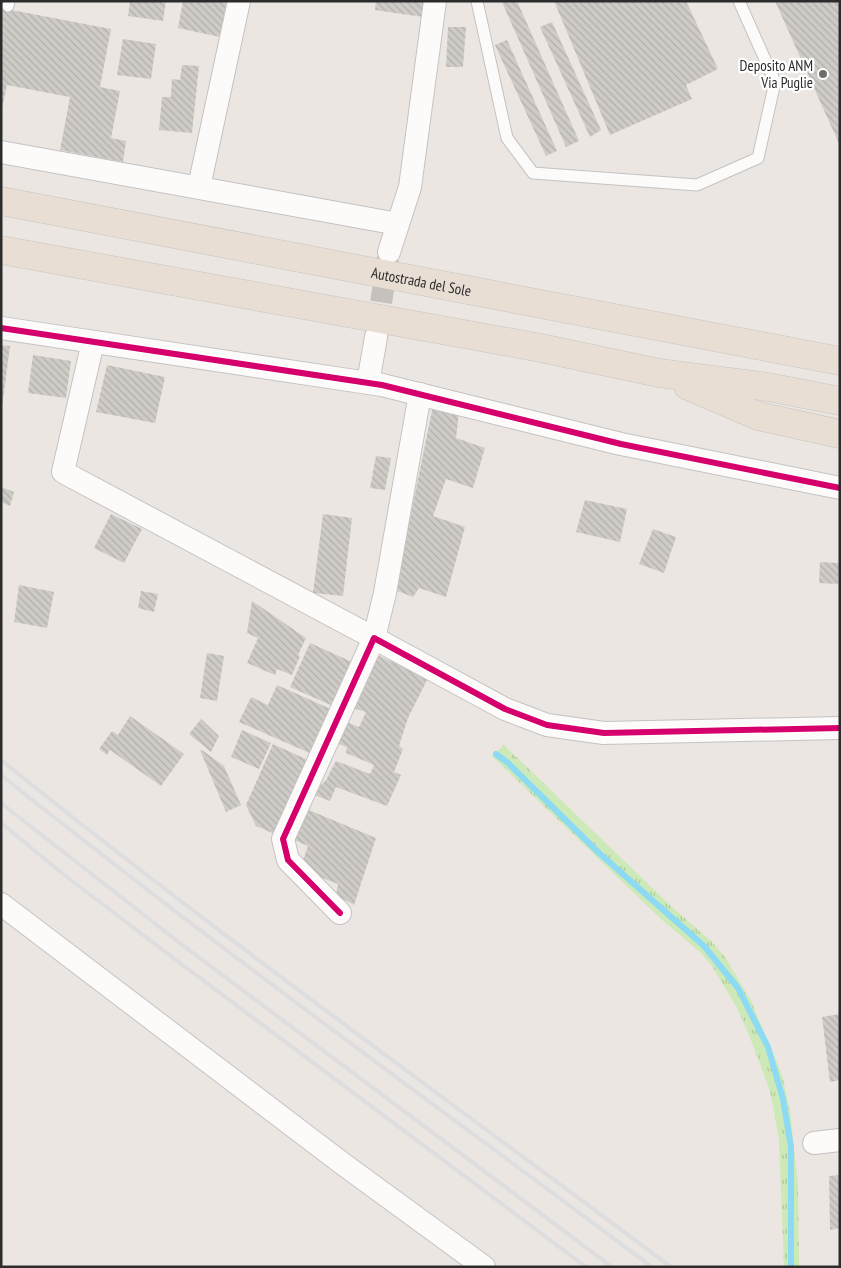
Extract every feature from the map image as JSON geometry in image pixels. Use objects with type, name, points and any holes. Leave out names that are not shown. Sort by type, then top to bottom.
[{"type":"highway","name":"Autostrada del Sole","points":[[1,201],[840,361]]},
{"type":"highway","points":[[1,250],[522,345],[659,373],[768,387],[840,401]]},
{"type":"highway","points":[[659,373],[758,416],[840,434]]},
{"type":"street","points":[[199,187],[238,1]]},
{"type":"street","points":[[389,252],[410,187],[435,1]]},
{"type":"street","points":[[1,152],[398,224]]},
{"type":"street","points":[[1,328],[368,383],[621,444],[840,488]]},
{"type":"street","points":[[368,383],[376,337]]},
{"type":"street","points":[[93,342],[64,472],[505,709],[547,725],[604,733],[840,728]]},
{"type":"street","points":[[340,913],[288,860],[283,838],[374,638],[385,593],[420,394]]},
{"type":"street","points":[[1,904],[335,1158],[484,1267]]},
{"type":"street","points":[[814,1143],[840,1140]]},
{"type":"lane","points":[[477,1],[507,138],[533,174],[698,185],[758,158],[775,82],[739,1]]},
{"type":"green space","points":[[504,745],[672,907],[711,941],[725,957],[751,1001],[782,1075],[790,1111],[798,1185],[799,1267],[784,1267],[779,1139],[770,1091],[737,1008],[712,966],[700,952],[661,919],[492,756]]},
{"type":"building","points":[[130,1],[166,1],[163,21],[128,16]]},
{"type":"building","points":[[183,1],[227,1],[220,37],[178,28]]},
{"type":"building","points":[[376,1],[425,1],[423,17],[375,10]]},
{"type":"building","points":[[517,1],[579,141],[566,147],[502,2]]},
{"type":"building","points":[[554,1],[686,1],[718,69],[686,85],[692,99],[610,135]]},
{"type":"building","name":"Deposito ANM Via Puglie","points":[[775,1],[840,1],[840,146]]},
{"type":"building","points":[[1,8],[111,29],[100,87],[120,91],[111,138],[126,141],[123,162],[60,150],[70,97],[7,85],[1,113]]},
{"type":"building","points":[[552,22],[601,130],[590,137],[540,27]]},
{"type":"building","points":[[448,27],[466,27],[463,67],[446,67]]},
{"type":"building","points":[[123,39],[156,44],[151,79],[117,75]]},
{"type":"building","points":[[507,40],[557,151],[546,156],[495,45]]},
{"type":"building","points":[[182,65],[199,66],[192,133],[159,130],[162,97],[171,97],[172,79],[180,80]]},
{"type":"building","points":[[1,345],[10,346],[2,407],[1,406]]},
{"type":"building","points":[[33,355],[71,361],[66,398],[28,393]]},
{"type":"building","points":[[107,365],[165,377],[155,423],[96,412]]},
{"type":"building","points":[[433,406],[459,412],[456,438],[485,448],[473,488],[446,479],[433,516],[465,527],[446,597],[419,588],[413,597],[392,589],[405,543]]},
{"type":"building","points":[[376,456],[391,458],[385,490],[370,488]]},
{"type":"building","points":[[1,487],[14,492],[10,506],[1,502]]},
{"type":"building","points":[[585,500],[627,509],[620,542],[576,532]]},
{"type":"building","points":[[111,514],[142,529],[124,563],[94,548]]},
{"type":"building","points":[[323,514],[352,518],[343,596],[313,593]]},
{"type":"building","points":[[653,529],[676,537],[664,573],[639,564]]},
{"type":"building","points":[[820,562],[839,563],[838,584],[819,583]]},
{"type":"building","points":[[19,585],[54,592],[47,628],[14,622]]},
{"type":"building","points":[[141,591],[158,594],[154,612],[138,608]]},
{"type":"building","points":[[252,601],[306,638],[292,675],[277,669],[275,675],[247,663],[258,638],[247,633]]},
{"type":"building","points":[[310,643],[352,662],[333,706],[290,687]]},
{"type":"building","points":[[207,653],[224,656],[217,701],[200,698]]},
{"type":"building","points":[[377,655],[428,678],[408,718],[399,746],[403,749],[394,772],[401,775],[387,806],[336,787],[330,801],[312,794],[326,780],[336,761],[370,774],[374,765],[346,753],[347,747],[336,743],[344,721],[359,727],[366,712],[353,708]]},
{"type":"building","points":[[277,685],[333,710],[314,755],[239,722],[251,697],[268,705]]},
{"type":"building","points":[[130,716],[184,754],[161,786],[110,750],[107,755],[99,749],[112,731],[118,735]]},
{"type":"building","points":[[201,719],[219,736],[211,752],[189,734]]},
{"type":"building","points":[[242,730],[271,743],[259,769],[231,757]]},
{"type":"building","points":[[273,744],[312,762],[277,835],[256,826],[246,805]]},
{"type":"building","points":[[200,750],[224,766],[241,805],[226,812]]},
{"type":"building","points":[[304,808],[376,838],[354,905],[336,895],[338,884],[312,874],[303,860],[308,846],[292,839]]},
{"type":"building","points":[[840,1014],[840,1080],[830,1082],[822,1017]]},
{"type":"building","points":[[840,1175],[840,1228],[830,1230],[829,1176]]},
{"type":"waterway","points":[[496,754],[508,763],[599,853],[704,946],[738,988],[768,1047],[783,1099],[791,1147],[791,1267]]},
{"type":"tunnel","points":[[376,335],[388,258]]},
{"type":"railway","points":[[1,760],[166,890],[671,1267]]},
{"type":"railway","points":[[1,775],[324,1024],[652,1267]]},
{"type":"railway","points":[[1,803],[181,944],[612,1267]]},
{"type":"railway","points":[[1,823],[63,874],[172,957],[586,1267]]},
{"type":"cycle path","points":[[1,328],[382,385],[621,444],[840,488]]},
{"type":"cycle path","points":[[340,913],[288,860],[283,839],[374,638],[505,709],[547,725],[604,733],[840,728]]},
{"type":"place","name":"Deposito ANM Via Puglie","points":[[823,74]]}]
